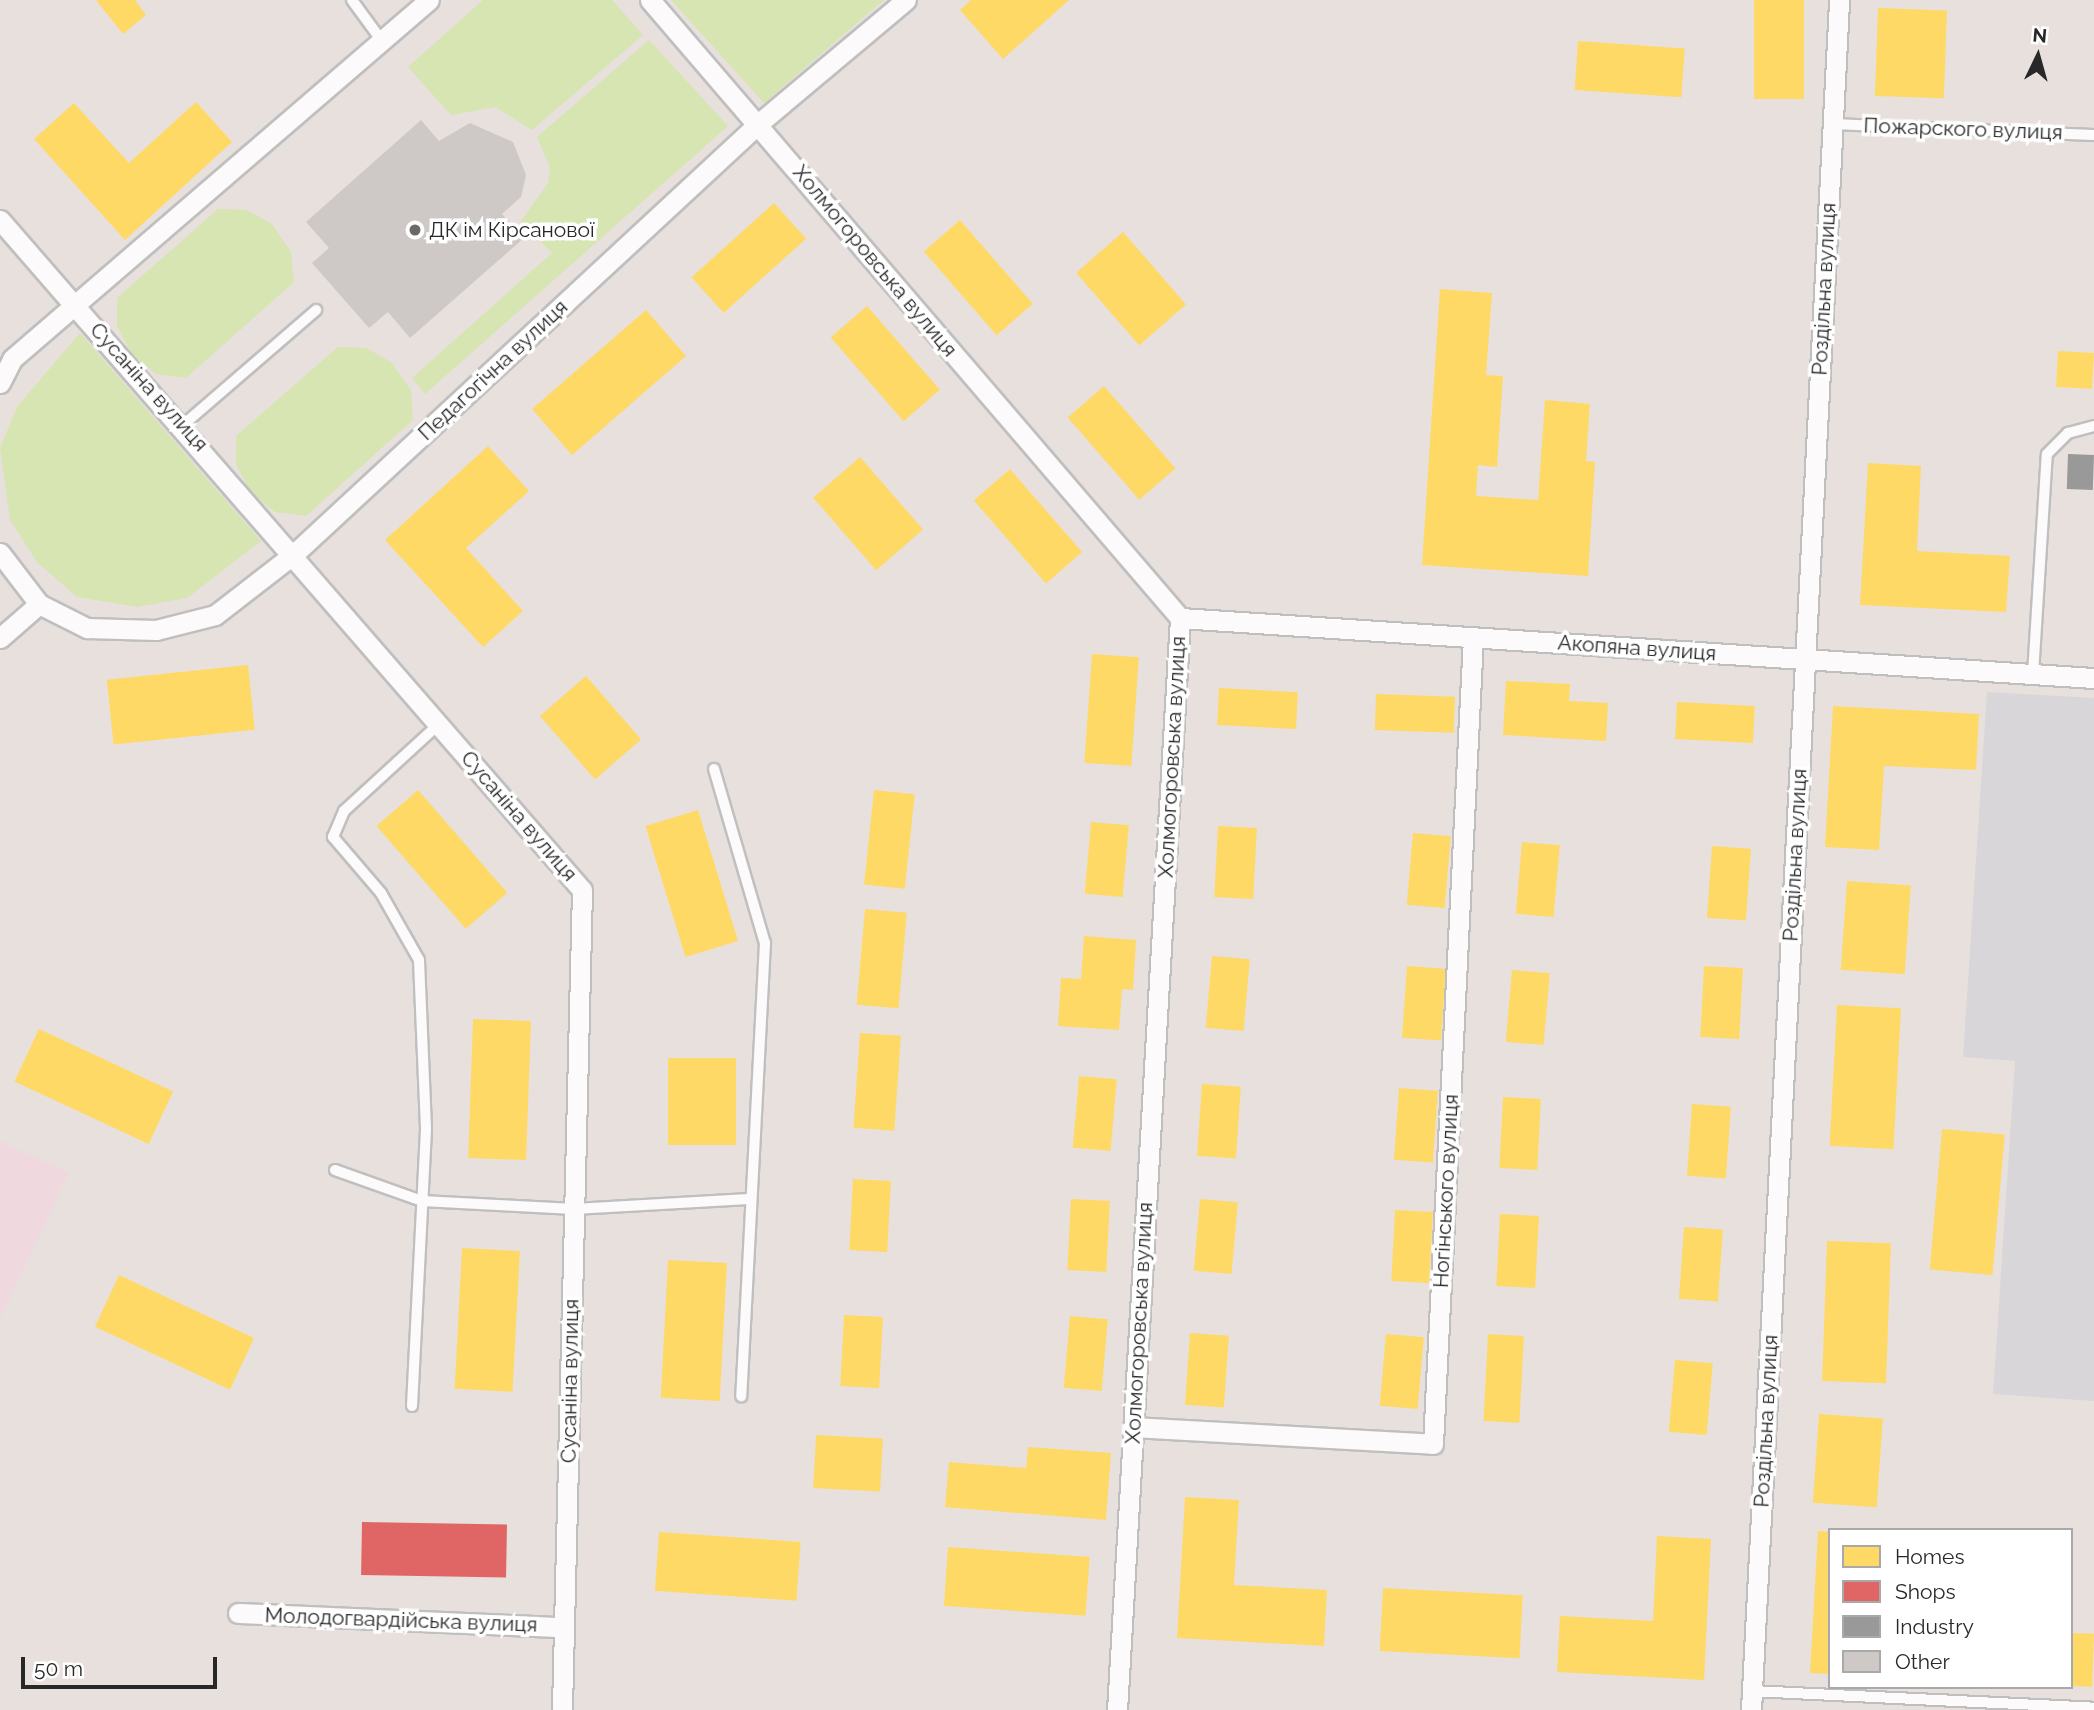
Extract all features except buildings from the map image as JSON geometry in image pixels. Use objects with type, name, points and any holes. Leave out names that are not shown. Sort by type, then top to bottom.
[{"type":"street","points":[[0,383],[12,359],[429,0]]},
{"type":"street","name":"Холмогоровська вулиця","points":[[650,0],[1180,618],[1117,1710]]},
{"type":"street","name":"Педагогічна вулиця","points":[[2,564],[38,604],[87,628],[156,630],[215,615],[294,554],[758,124],[906,0]]},
{"type":"street","name":"Роздільна вулиця","points":[[1751,1700],[1839,0]]},
{"type":"street","name":"Сусаніна вулиця","points":[[0,219],[183,425],[582,890],[562,1710]]},
{"type":"street","points":[[0,638],[38,604]]},
{"type":"street","name":"Акопяна вулиця","points":[[1180,618],[2094,678]]},
{"type":"street","name":"Ногінського вулиця","points":[[1133,1427],[1433,1444],[1473,638]]},
{"type":"street","name":"Молодогвардійська вулиця","points":[[238,1613],[564,1627]]},
{"type":"lane","points":[[352,0],[382,41]]},
{"type":"lane","name":"Пожарского вулиця","points":[[1832,124],[2094,135]]},
{"type":"lane","points":[[183,425],[316,310]]},
{"type":"lane","points":[[2033,674],[2047,454],[2068,433],[2094,425]]},
{"type":"lane","points":[[412,1406],[422,1201],[419,960],[381,893],[333,837],[344,811],[439,724]]},
{"type":"lane","points":[[714,769],[765,943],[749,1199],[741,1396]]},
{"type":"lane","points":[[335,1170],[422,1201],[574,1209],[749,1199]]},
{"type":"lane","points":[[1751,1700],[2094,1708]]},
{"type":"shaded area","points":[[1987,692],[2094,698],[2094,1401],[1993,1394],[2015,1061],[1963,1057]]},
{"type":"shaded area","points":[[0,1141],[69,1173],[0,1319]]},
{"type":"green space","points":[[483,0],[612,0],[643,35],[532,130],[495,107],[451,115],[408,67]]},
{"type":"green space","points":[[671,0],[884,0],[764,103]]},
{"type":"green space","points":[[649,40],[728,126],[425,394],[412,378],[552,253],[521,221],[548,183],[550,167],[537,137]]},
{"type":"green space","points":[[218,209],[247,210],[272,224],[291,252],[294,282],[186,378],[156,374],[132,355],[117,326],[117,298]]},
{"type":"green space","points":[[80,333],[261,541],[187,598],[137,607],[77,597],[37,562],[10,520],[0,448],[17,407]]},
{"type":"green space","points":[[338,347],[366,348],[391,362],[411,390],[413,420],[306,516],[275,512],[251,493],[236,464],[236,436]]},
{"type":"place","name":"ДК ім Кірсанової","points":[[415,230]]}]
